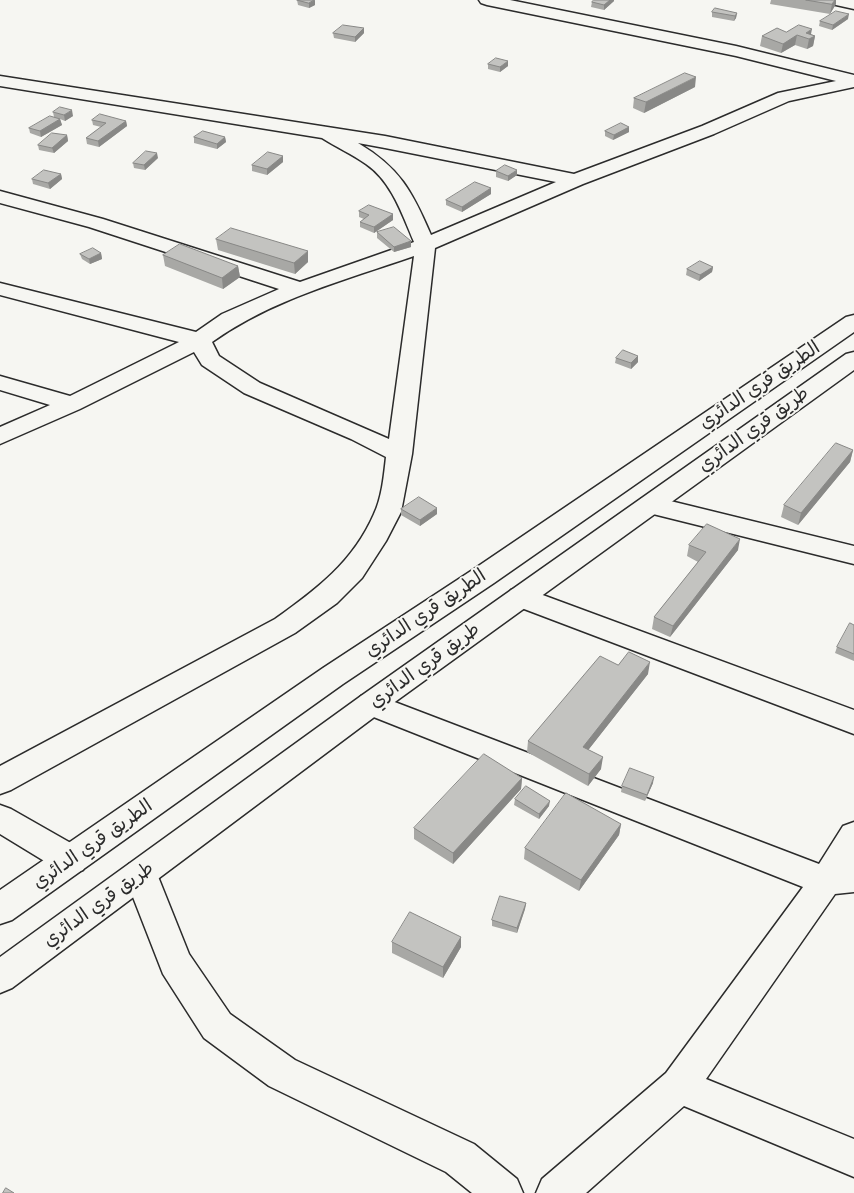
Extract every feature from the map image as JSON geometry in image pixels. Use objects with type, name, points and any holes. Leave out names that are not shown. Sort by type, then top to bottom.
[{"type":"main road","points":[[487,0],[736,51],[854,81]]},
{"type":"main road","points":[[833,0],[854,4]]},
{"type":"main road","points":[[0,81],[448,154],[576,180]]},
{"type":"main road","points":[[0,436],[72,404],[200,340],[230,319],[250,308],[425,245],[576,180],[708,130],[784,97],[854,81]]},
{"type":"main road","points":[[0,781],[285,626],[327,596],[352,572],[373,542],[388,512],[400,454],[425,245],[406,200],[389,176],[373,160],[329,134]]},
{"type":"main road","points":[[0,197],[113,228],[300,289]]},
{"type":"main road","points":[[0,289],[200,340],[210,360],[252,388],[360,434],[400,454]]},
{"type":"main road","name":"الطريق قري الدائري","points":[[0,909],[333,676],[484,576],[854,322]]},
{"type":"main road","name":"طريق قري الدائري","points":[[0,977],[371,704],[650,504],[850,365]]},
{"type":"main road","points":[[0,383],[72,404]]},
{"type":"main road","points":[[650,504],[854,555]]},
{"type":"main road","points":[[521,597],[854,722]]},
{"type":"main road","points":[[371,704],[840,880]]},
{"type":"main road","points":[[0,818],[71,860]]},
{"type":"main road","points":[[556,1193],[679,1086],[840,880],[854,836]]},
{"type":"main road","points":[[141,874],[175,963],[217,1026],[282,1073],[460,1158],[503,1193]]},
{"type":"main road","points":[[679,1086],[854,1158]]},
{"type":"building","points":[[297,0],[314,0],[309,3]]},
{"type":"building","points":[[594,0],[610,0],[604,5],[592,2]]},
{"type":"building","points":[[806,0],[835,0],[832,4]]},
{"type":"building","points":[[715,8],[737,13],[735,16],[712,12]]},
{"type":"building","points":[[836,11],[849,14],[833,25],[820,21]]},
{"type":"building","points":[[343,25],[364,28],[355,37],[333,33]]},
{"type":"building","points":[[799,25],[812,29],[806,33],[815,36],[809,39],[797,35],[783,44],[762,36],[777,28],[786,32]]},
{"type":"building","points":[[496,58],[508,61],[500,67],[488,64]]},
{"type":"building","points":[[685,73],[696,77],[646,102],[634,98]]},
{"type":"building","points":[[60,107],[72,110],[64,115],[53,112]]},
{"type":"building","points":[[100,114],[126,121],[98,141],[86,138],[106,123],[92,120]]},
{"type":"building","points":[[50,116],[60,119],[40,131],[29,128]]},
{"type":"building","points":[[621,123],[629,127],[614,135],[605,131]]},
{"type":"building","points":[[203,131],[225,137],[217,144],[194,137]]},
{"type":"building","points":[[52,133],[67,135],[52,148],[38,145]]},
{"type":"building","points":[[146,151],[157,153],[144,165],[133,163]]},
{"type":"building","points":[[268,152],[283,156],[267,169],[252,165]]},
{"type":"building","points":[[505,165],[517,170],[508,176],[496,171]]},
{"type":"building","points":[[44,170],[61,174],[48,183],[32,179]]},
{"type":"building","points":[[475,182],[491,188],[462,207],[446,200]]},
{"type":"building","points":[[369,205],[393,214],[374,227],[360,222],[369,215],[359,211]]},
{"type":"building","points":[[394,227],[411,241],[394,247],[377,232]]},
{"type":"building","points":[[231,228],[308,251],[294,263],[216,239]]},
{"type":"building","points":[[180,244],[238,266],[222,278],[163,255]]},
{"type":"building","points":[[93,248],[101,253],[89,259],[80,254]]},
{"type":"building","points":[[700,261],[713,267],[700,275],[687,269]]},
{"type":"building","points":[[623,350],[638,356],[631,363],[616,358]]},
{"type":"building","points":[[836,443],[853,450],[801,513],[784,505]]},
{"type":"building","points":[[419,497],[437,508],[420,520],[401,509]]},
{"type":"building","points":[[707,524],[740,539],[673,626],[654,617],[706,552],[689,545]]},
{"type":"building","points":[[850,623],[854,625],[854,654],[837,647]]},
{"type":"building","points":[[629,652],[650,662],[583,747],[603,757],[589,774],[528,741],[600,656],[618,665]]},
{"type":"building","points":[[484,754],[522,778],[453,853],[414,828]]},
{"type":"building","points":[[630,768],[654,777],[647,795],[622,786]]},
{"type":"building","points":[[526,786],[550,801],[539,814],[515,799]]},
{"type":"building","points":[[566,793],[621,824],[581,880],[525,848]]},
{"type":"building","points":[[500,896],[526,903],[517,928],[492,920]]},
{"type":"building","points":[[410,912],[461,937],[443,967],[392,942]]},
{"type":"building","points":[[6,1188],[14,1193],[3,1193]]}]
